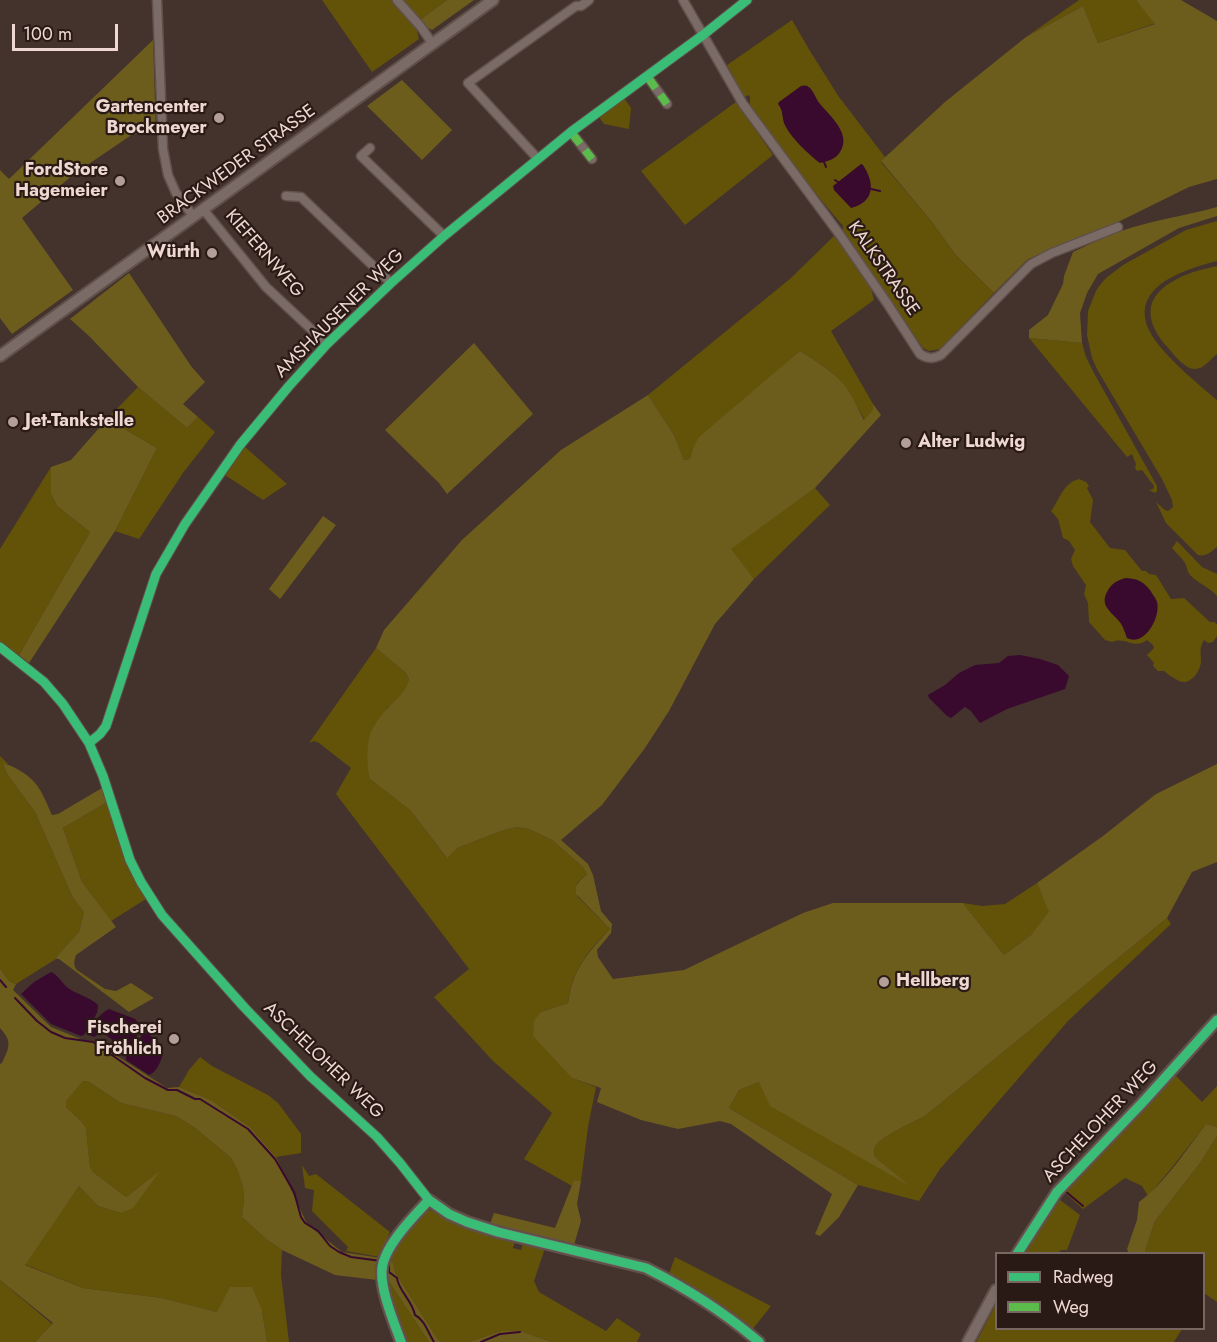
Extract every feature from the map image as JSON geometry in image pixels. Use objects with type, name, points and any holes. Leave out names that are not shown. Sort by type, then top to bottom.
[{"type":"street","points":[[157,0],[163,149],[168,175],[176,192],[193,216]]},
{"type":"street","points":[[397,0],[421,27],[432,44]]},
{"type":"street","name":"BRACKWEDER STRASSE","points":[[0,356],[493,0]]},
{"type":"street","points":[[538,159],[468,83],[576,6],[581,6],[589,0]]},
{"type":"street","name":"KALKSTRASSE","points":[[683,0],[743,104],[840,235],[888,303],[920,354],[925,357],[941,355],[1030,264],[1118,226]]},
{"type":"street","name":"AMSHAUSENER WEG","points":[[89,743],[106,726],[156,573],[178,536],[240,445],[289,386],[327,344],[444,236],[571,132],[747,0]]},
{"type":"street","points":[[647,76],[667,104]]},
{"type":"street","points":[[571,132],[592,159]]},
{"type":"street","points":[[370,148],[361,156],[444,236]]},
{"type":"street","points":[[286,196],[301,197],[391,283]]},
{"type":"street","name":"KIEFERNWEG","points":[[203,209],[266,287],[327,344]]},
{"type":"street","name":"ASCHELOHER WEG","points":[[0,647],[44,681],[63,704],[89,743],[103,776],[130,860],[162,915],[244,1007],[310,1076],[377,1137],[429,1200],[449,1214],[498,1232],[646,1268],[717,1309],[759,1342]]},
{"type":"street","name":"ASCHELOHER WEG","points":[[1018,1252],[1057,1192],[1217,1020]]},
{"type":"street","points":[[401,1342],[385,1292],[382,1269],[393,1244],[404,1227],[429,1200]]},
{"type":"street","points":[[968,1342],[995,1292]]},
{"type":"shaded area","points":[[322,0],[392,0],[416,27],[419,39],[372,72]]},
{"type":"shaded area","points":[[403,0],[447,0],[420,20]]},
{"type":"shaded area","points":[[447,0],[474,0],[432,30],[428,28],[420,20]]},
{"type":"shaded area","points":[[1079,0],[1136,0],[1156,23],[1098,43],[1083,6],[1026,37]]},
{"type":"shaded area","points":[[1136,0],[1181,0],[1217,21],[1217,179],[1189,187],[1116,223],[1028,259],[994,293],[955,254],[932,222],[881,161],[945,102],[1026,37],[1083,6],[1098,43],[1155,24]]},
{"type":"shaded area","points":[[792,20],[839,97],[885,157],[881,162],[932,222],[955,254],[994,293],[940,349],[929,351],[923,348],[843,232],[843,226],[799,174],[750,107],[749,95],[744,97],[727,65]]},
{"type":"shaded area","points":[[153,40],[156,134],[133,134],[74,174],[22,218],[73,290],[12,334],[0,318],[0,170],[9,179]]},
{"type":"shaded area","points":[[402,80],[452,130],[422,160],[367,106]]},
{"type":"shaded area","points":[[801,86],[806,86],[813,91],[842,132],[843,145],[840,152],[820,163],[794,139],[786,128],[778,104]]},
{"type":"shaded area","points":[[624,98],[631,108],[629,129],[604,124],[599,117]]},
{"type":"shaded area","points":[[736,102],[773,155],[685,225],[641,171]]},
{"type":"shaded area","points":[[861,164],[870,178],[869,197],[851,208],[833,186]]},
{"type":"shaded area","points":[[1217,207],[1217,216],[1179,228],[1098,274],[1087,293],[1080,313],[1082,343],[1029,338],[1029,330],[1048,315],[1063,284],[1073,252],[1109,235],[1133,227]]},
{"type":"shaded area","points":[[1217,221],[1217,261],[1190,269],[1164,282],[1147,302],[1145,315],[1149,330],[1161,348],[1217,400],[1217,547],[1208,554],[1198,555],[1166,523],[1156,502],[1168,511],[1173,507],[1162,479],[1092,358],[1087,335],[1088,311],[1100,285],[1123,265],[1186,230]]},
{"type":"shaded area","points":[[834,236],[870,285],[874,300],[831,331],[873,404],[874,410],[865,420],[841,381],[800,351],[693,448],[690,459],[684,460],[674,435],[648,395],[791,278]]},
{"type":"shaded area","points":[[1217,266],[1217,354],[1201,368],[1194,369],[1177,358],[1155,330],[1151,320],[1152,302],[1165,286],[1177,279]]},
{"type":"shaded area","points":[[129,273],[191,366],[205,382],[183,404],[198,417],[187,428],[138,387],[70,319]]},
{"type":"shaded area","points":[[1029,338],[1082,343],[1094,373],[1157,486],[1155,493],[1149,490],[1154,486],[1142,470],[1137,471],[1135,468],[1136,464],[1132,454],[1127,457]]},
{"type":"shaded area","points":[[474,343],[533,414],[447,494],[439,483],[385,430]]},
{"type":"shaded area","points":[[800,351],[824,367],[845,386],[864,420],[873,410],[873,404],[881,415],[815,488],[731,549],[754,579],[715,624],[669,711],[645,748],[602,805],[561,840],[588,864],[593,875],[601,911],[612,924],[611,933],[597,950],[598,957],[613,979],[684,970],[803,913],[833,903],[963,903],[1004,955],[1031,935],[1049,912],[1037,883],[1103,836],[1156,794],[1217,764],[1217,862],[1192,872],[1167,918],[925,1116],[897,1130],[878,1143],[874,1150],[875,1157],[910,1186],[770,1106],[759,1082],[739,1090],[729,1108],[858,1185],[839,1217],[820,1236],[815,1234],[832,1194],[731,1124],[720,1121],[678,1129],[641,1120],[597,1102],[601,1088],[572,1078],[533,1036],[534,1021],[541,1012],[568,1003],[573,980],[582,962],[610,929],[576,894],[577,885],[587,874],[583,867],[552,840],[529,829],[517,827],[457,848],[447,858],[410,810],[370,779],[367,756],[372,729],[382,714],[403,692],[409,679],[406,673],[376,648],[384,630],[462,540],[561,450],[648,395],[674,435],[684,460],[690,459],[699,437]]},
{"type":"shaded area","points":[[138,387],[187,428],[198,417],[215,432],[183,473],[139,539],[115,531],[157,448],[107,419]]},
{"type":"shaded area","points":[[107,419],[157,448],[115,531],[29,663],[19,655],[90,532],[57,506],[51,494],[51,467],[71,460]]},
{"type":"shaded area","points":[[245,447],[287,484],[263,500],[225,475]]},
{"type":"shaded area","points":[[51,467],[51,494],[57,506],[90,532],[19,655],[0,642],[0,549]]},
{"type":"shaded area","points":[[1079,479],[1089,486],[1087,488],[1093,500],[1090,522],[1110,548],[1125,550],[1142,571],[1156,575],[1171,599],[1184,598],[1210,622],[1217,624],[1217,636],[1213,642],[1208,643],[1204,640],[1200,666],[1191,680],[1179,681],[1164,671],[1158,671],[1147,655],[1154,648],[1147,640],[1138,644],[1105,640],[1089,622],[1088,603],[1084,594],[1086,585],[1071,559],[1075,550],[1069,541],[1063,538],[1058,519],[1051,511],[1065,488]],"holes":[[[1126,578],[1138,580],[1127,638],[1119,620]]]},
{"type":"shaded area","points":[[815,488],[830,505],[754,579],[730,549]]},
{"type":"shaded area","points":[[323,516],[336,525],[280,599],[269,589]]},
{"type":"shaded area","points":[[1177,541],[1202,567],[1217,574],[1217,596],[1190,574],[1185,563],[1172,548]]},
{"type":"shaded area","points":[[1126,578],[1145,584],[1157,602],[1158,609],[1150,629],[1145,635],[1133,640],[1127,638],[1121,624],[1105,604],[1105,597],[1112,585]]},
{"type":"shaded area","points":[[376,648],[406,673],[409,679],[407,688],[387,708],[370,779],[410,810],[446,857],[457,848],[517,827],[529,829],[552,840],[583,867],[587,874],[578,882],[575,890],[578,897],[610,929],[582,962],[573,981],[568,1003],[541,1012],[572,1078],[596,1087],[581,1181],[574,1180],[572,1186],[524,1159],[552,1113],[493,1061],[434,997],[469,969],[336,794],[351,768],[319,743],[314,741],[309,743]]},
{"type":"shaded area","points":[[1020,655],[1058,665],[1069,676],[1065,689],[1007,709],[980,723],[965,707],[951,718],[929,698],[928,695],[959,673],[975,665],[999,663],[1008,656]]},
{"type":"shaded area","points":[[0,756],[8,764],[3,764],[7,774],[35,812],[73,898],[84,912],[79,932],[56,959],[16,984],[10,982],[0,969]]},
{"type":"shaded area","points":[[3,764],[17,769],[35,783],[52,815],[58,814],[102,788],[107,802],[63,828],[82,882],[116,927],[76,955],[74,965],[77,970],[105,989],[116,991],[131,983],[154,998],[129,1012],[56,959],[79,932],[84,912],[73,898],[35,812],[7,774]]},
{"type":"shaded area","points":[[107,802],[126,863],[146,899],[111,921],[82,882],[63,828]]},
{"type":"shaded area","points":[[1037,883],[1050,912],[1031,935],[1004,955],[963,903],[982,906],[1005,904]]},
{"type":"shaded area","points":[[1167,918],[1171,924],[1068,1021],[940,1169],[919,1201],[858,1185],[729,1108],[739,1090],[759,1082],[906,1183],[875,1157],[874,1150],[878,1143],[897,1130],[925,1116]]},
{"type":"shaded area","points":[[0,969],[10,982],[16,984],[13,990],[51,1027],[83,1040],[94,1041],[167,1088],[179,1087],[211,1100],[250,1127],[276,1157],[307,1224],[342,1252],[381,1258],[377,1280],[335,1275],[282,1250],[242,1217],[243,1187],[231,1158],[194,1127],[176,1116],[121,1103],[89,1082],[83,1081],[66,1101],[66,1107],[86,1128],[90,1167],[93,1172],[126,1197],[160,1171],[133,1208],[121,1213],[98,1206],[79,1186],[25,1265],[83,1288],[162,1298],[217,1312],[230,1287],[252,1287],[262,1310],[267,1342],[35,1342],[53,1323],[0,1280],[0,1064],[8,1049],[8,1041],[0,1028]]},
{"type":"shaded area","points":[[51,972],[68,988],[98,1005],[97,1013],[84,1035],[81,1036],[51,1024],[21,994],[34,982]]},
{"type":"shaded area","points":[[109,1009],[135,1019],[140,1024],[141,1029],[129,1049],[124,1049],[102,1032],[94,1037],[89,1035],[96,1020]]},
{"type":"shaded area","points":[[148,1033],[163,1053],[160,1063],[149,1075],[126,1060],[126,1056],[143,1034]]},
{"type":"shaded area","points":[[200,1057],[212,1066],[268,1095],[278,1103],[301,1134],[301,1153],[276,1157],[250,1127],[211,1100],[179,1087]]},
{"type":"shaded area","points":[[1175,1075],[1202,1102],[1217,1086],[1217,1127],[1206,1124],[1148,1196],[1142,1186],[1125,1178],[1083,1209],[1065,1193],[1065,1190]]},
{"type":"shaded area","points":[[83,1081],[89,1082],[121,1103],[176,1116],[194,1127],[231,1158],[243,1187],[242,1217],[282,1250],[281,1275],[289,1342],[267,1342],[262,1310],[217,1312],[162,1298],[83,1288],[24,1264],[79,1186],[98,1206],[121,1213],[158,1173],[126,1197],[93,1172],[90,1167],[86,1128],[66,1107],[65,1101]]},
{"type":"shaded area","points":[[1206,1124],[1217,1127],[1217,1136],[1200,1163],[1155,1221],[1146,1252],[1128,1252],[1127,1249],[1137,1220],[1139,1202],[1166,1176]]},
{"type":"shaded area","points":[[1217,1136],[1217,1302],[1205,1294],[1205,1252],[1145,1251],[1155,1221],[1200,1163]]},
{"type":"shaded area","points":[[302,1165],[309,1176],[316,1174],[390,1232],[380,1257],[346,1251],[348,1247],[312,1211],[314,1190],[305,1188]]},
{"type":"shaded area","points":[[574,1180],[581,1181],[577,1204],[581,1221],[574,1245],[490,1224],[494,1213],[555,1228]]},
{"type":"shaded area","points":[[1060,1200],[1080,1215],[1067,1250],[1023,1252],[1055,1201]]},
{"type":"shaded area","points":[[429,1210],[515,1241],[513,1248],[521,1250],[523,1243],[545,1248],[534,1281],[539,1292],[606,1331],[617,1318],[641,1334],[637,1342],[552,1342],[520,1331],[501,1331],[469,1342],[441,1342],[395,1272],[393,1263],[389,1261],[405,1232]]},
{"type":"shaded area","points":[[675,1257],[771,1306],[752,1330],[719,1304],[669,1274]]},
{"type":"shaded area","points":[[389,1261],[393,1263],[395,1272],[441,1342],[429,1342],[386,1277]]},
{"type":"shaded area","points":[[386,1277],[429,1342],[405,1342]]},
{"type":"shaded area","points":[[0,1280],[52,1324],[35,1342],[0,1342]]},
{"type":"shaded area","points":[[995,1300],[995,1330],[1181,1330],[1174,1342],[973,1342]]},
{"type":"shaded area","points":[[501,1331],[520,1331],[552,1342],[469,1342]]},
{"type":"waterway","points":[[824,162],[826,167]]},
{"type":"waterway","points":[[871,189],[880,191]]},
{"type":"waterway","points":[[0,980],[6,987]]},
{"type":"waterway","points":[[15,998],[51,1032],[65,1038],[93,1042],[145,1078],[168,1090],[177,1090],[195,1099],[200,1099],[248,1129],[275,1159],[294,1192],[305,1223],[318,1231],[330,1246],[339,1252],[351,1257],[381,1261]]},
{"type":"waterway","points":[[1065,1191],[1083,1206]]},
{"type":"waterway","points":[[1036,1216],[1045,1200]]},
{"type":"waterway","points":[[389,1264],[389,1272],[397,1278],[415,1315],[424,1323],[434,1342]]},
{"type":"waterway","points":[[975,1342],[994,1306]]},
{"type":"waterway","points":[[481,1342],[500,1334],[520,1332]]},
{"type":"marked path","points":[[647,76],[667,104]]},
{"type":"marked path","points":[[571,132],[592,159]]},
{"type":"cycle path","points":[[89,743],[106,726],[156,574],[185,524],[240,445],[289,386],[327,344],[444,236],[571,132],[747,0]]},
{"type":"cycle path","points":[[0,647],[44,682],[63,704],[89,743],[103,776],[130,860],[162,915],[244,1007],[310,1076],[377,1137],[429,1200],[449,1214],[498,1232],[646,1268],[704,1301],[759,1342]]},
{"type":"cycle path","points":[[1018,1252],[1057,1192],[1217,1020]]},
{"type":"cycle path","points":[[401,1342],[385,1296],[382,1269],[394,1241],[429,1200]]},
{"type":"place","name":"Gartencenter Brockmeyer","points":[[219,118]]},
{"type":"place","name":"FordStore Hagemeier","points":[[120,181]]},
{"type":"place","name":"Würth","points":[[212,253]]},
{"type":"place","name":"Jet-Tankstelle","points":[[13,422]]},
{"type":"place","name":"Alter Ludwig","points":[[906,443]]},
{"type":"place","name":"Hellberg","points":[[884,982]]},
{"type":"place","name":"Fischerei Fröhlich","points":[[174,1039]]}]
